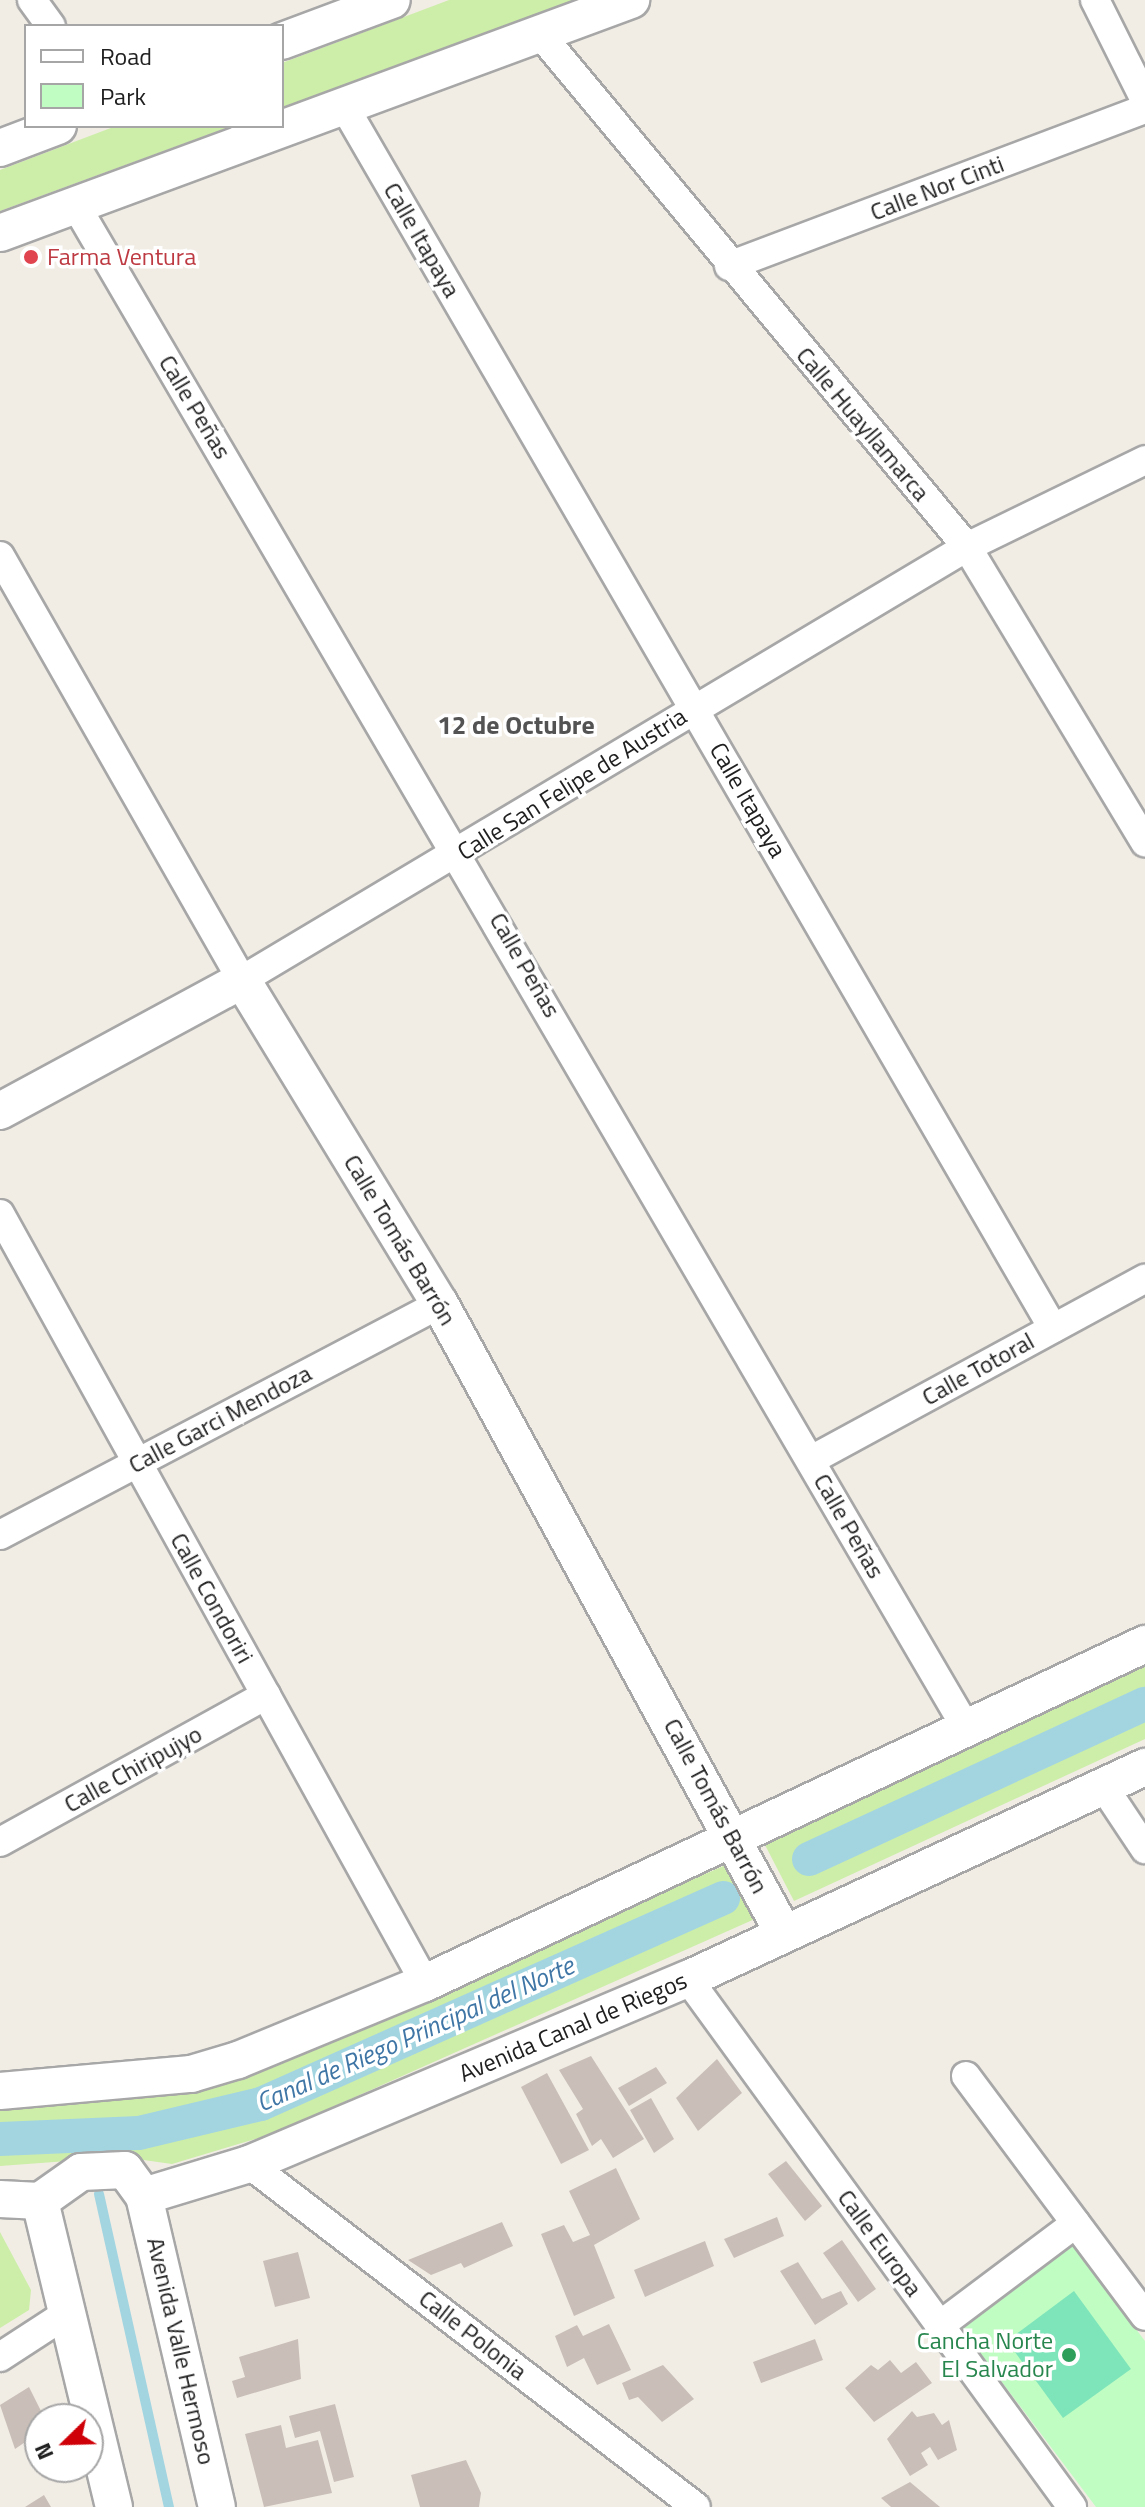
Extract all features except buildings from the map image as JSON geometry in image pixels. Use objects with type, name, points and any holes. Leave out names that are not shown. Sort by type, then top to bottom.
[{"type":"street","points":[[32,0],[50,24]]},
{"type":"street","points":[[284,128],[631,0]]},
{"type":"street","points":[[1095,0],[1145,100]]},
{"type":"street","points":[[284,40],[377,3]]},
{"type":"street","name":"Calle Huayllamarca","points":[[541,35],[729,266],[967,547],[1145,842]]},
{"type":"street","name":"Calle Itapaya","points":[[344,106],[1053,1328]]},
{"type":"street","name":"Calle Nor Cinti","points":[[729,266],[1145,109]]},
{"type":"street","points":[[0,148],[53,128]]},
{"type":"street","points":[[0,233],[284,128]]},
{"type":"street","name":"Calle Peñas","points":[[75,204],[461,854],[967,1729]]},
{"type":"street","name":"Calle San Felipe de Austria","points":[[0,1111],[242,980],[461,854],[694,707],[967,547],[1145,460]]},
{"type":"street","name":"Calle Tomás Barrón","points":[[0,556],[242,980],[440,1304],[735,1838],[784,1934]]},
{"type":"street","name":"Calle Condoriri","points":[[0,1214],[425,1983]]},
{"type":"street","name":"Calle Totoral","points":[[811,1460],[1145,1279]]},
{"type":"street","name":"Calle Garci Mendoza","points":[[0,1535],[440,1304]]},
{"type":"street","points":[[0,2091],[191,2074],[425,1983],[1145,1644]]},
{"type":"street","name":"Calle Chiripujyo","points":[[0,1842],[266,1695]]},
{"type":"street","name":"Avenida Canal de Riegos","points":[[144,2196],[249,2164],[688,1979],[1145,1767]]},
{"type":"street","points":[[1103,1786],[1145,1849]]},
{"type":"street","name":"Calle Europa","points":[[688,1979],[1072,2507]]},
{"type":"street","points":[[966,2076],[1145,2316]]},
{"type":"street","name":"Calle Polonia","points":[[249,2164],[696,2507]]},
{"type":"street","points":[[0,2199],[40,2201],[81,2172],[125,2170],[144,2196]]},
{"type":"street","name":"Avenida Valle Hermoso","points":[[144,2196],[217,2507]]},
{"type":"street","points":[[40,2201],[114,2507]]},
{"type":"street","points":[[939,2326],[1076,2223]]},
{"type":"street","points":[[0,2357],[66,2314]]},
{"type":"green space","points":[[449,0],[576,0],[284,107],[284,62]]},
{"type":"green space","points":[[111,128],[227,128],[0,211],[0,170]]},
{"type":"green space","points":[[1145,1663],[1145,1739],[794,1901],[765,1845]]},
{"type":"green space","points":[[728,1864],[757,1918],[272,2134],[172,2164],[122,2157],[0,2166],[0,2105],[220,2086]]},
{"type":"green space","points":[[0,2232],[31,2290],[29,2310],[0,2328]]},
{"type":"green space","points":[[1070,2242],[1145,2341],[1145,2507],[1096,2507],[959,2325]]},
{"type":"green space","name":"Cancha Norte El Salvador","points":[[1074,2291],[1131,2369],[1063,2418],[1007,2341]]},
{"type":"waterway","name":"Canal de Riego Principal del Norte","points":[[809,1859],[1145,1704]]},
{"type":"waterway","name":"Canal de Riego Principal del Norte","points":[[0,2139],[139,2133],[261,2104],[723,1898]]},
{"type":"waterway","points":[[99,2194],[169,2507]]},
{"type":"place","name":"Farma Ventura","points":[[31,257]]},
{"type":"place","name":"Cancha Norte El Salvador","points":[[1069,2355]]},
{"type":"district","name":"12 de Octubre","points":[[516,725]]}]
